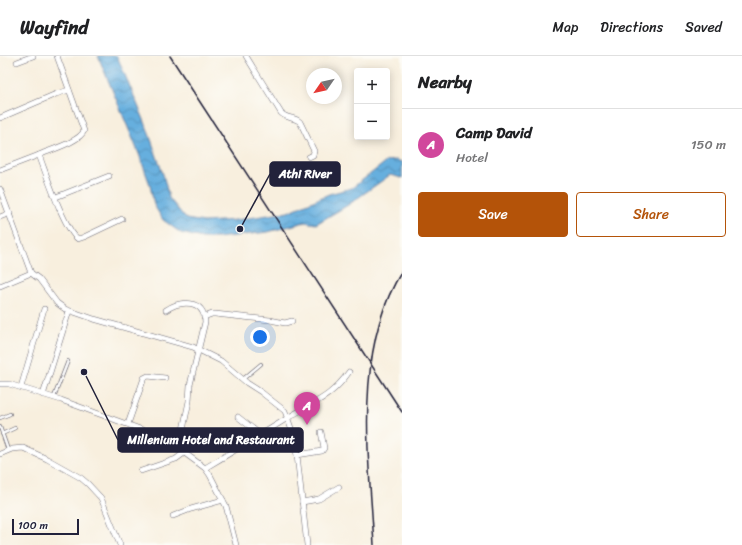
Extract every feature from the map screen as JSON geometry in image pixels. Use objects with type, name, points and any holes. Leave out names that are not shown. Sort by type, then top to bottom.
[{"type":"street","points":[[17,62],[33,56]]},
{"type":"street","points":[[0,170],[72,141],[83,134],[84,128],[57,56]]},
{"type":"street","points":[[246,56],[281,113],[286,117],[298,119],[300,122],[314,151],[309,158]]},
{"type":"street","points":[[0,118],[56,94],[70,90]]},
{"type":"street","points":[[39,155],[66,223],[74,236],[78,239],[84,238],[122,219]]},
{"type":"street","points":[[56,197],[109,176]]},
{"type":"street","points":[[0,189],[31,273],[39,279],[57,303],[69,311],[180,342],[198,350],[215,358],[283,408],[288,418],[297,455],[307,545]]},
{"type":"street","points":[[0,217],[10,213]]},
{"type":"street","points":[[0,286],[31,273]]},
{"type":"street","points":[[166,310],[172,306],[182,303],[192,304],[200,308],[205,322],[198,350],[179,449]]},
{"type":"street","points":[[21,387],[44,309]]},
{"type":"street","points":[[44,394],[69,311]]},
{"type":"street","points":[[204,317],[215,314],[285,323],[292,321]]},
{"type":"street","points":[[205,468],[328,395],[337,388],[350,372]]},
{"type":"street","points":[[128,424],[144,378],[148,376],[165,378]]},
{"type":"street","points":[[0,384],[9,384],[44,394],[128,424],[165,440],[179,449],[205,468],[210,475],[229,515],[236,545]]},
{"type":"street","points":[[238,417],[261,435]]},
{"type":"street","points":[[297,455],[322,450],[324,445],[321,432]]},
{"type":"street","points":[[0,454],[18,448],[27,450],[81,478],[101,498],[120,545]]},
{"type":"street","points":[[140,471],[176,459],[184,454]]},
{"type":"street","points":[[302,502],[319,499],[339,487]]},
{"type":"street","points":[[173,516],[223,500]]},
{"type":"lane","points":[[54,398],[68,361]]},
{"type":"lane","points":[[243,379],[262,364]]},
{"type":"lane","points":[[0,418],[10,414]]},
{"type":"lane","points":[[0,427],[8,451]]},
{"type":"lane","points":[[2,434],[15,428]]},
{"type":"water","points":[[98,56],[117,56],[145,122],[163,174],[169,198],[186,219],[204,222],[236,220],[288,212],[329,194],[352,188],[387,161],[396,160],[402,162],[402,178],[390,175],[348,205],[316,224],[305,222],[268,232],[217,238],[202,238],[181,233],[163,220],[154,205],[150,185],[139,154]]},
{"type":"railway","points":[[170,56],[402,412]]},
{"type":"railway","points":[[374,545],[368,440],[370,369],[376,335],[387,302],[402,271]]},
{"type":"place","name":"Athi River","points":[[240,229]]},
{"type":"place","name":"Millenium Hotel and Restaurant","points":[[84,372]]},
{"type":"place","name":"Camp David","points":[[307,425]]}]
